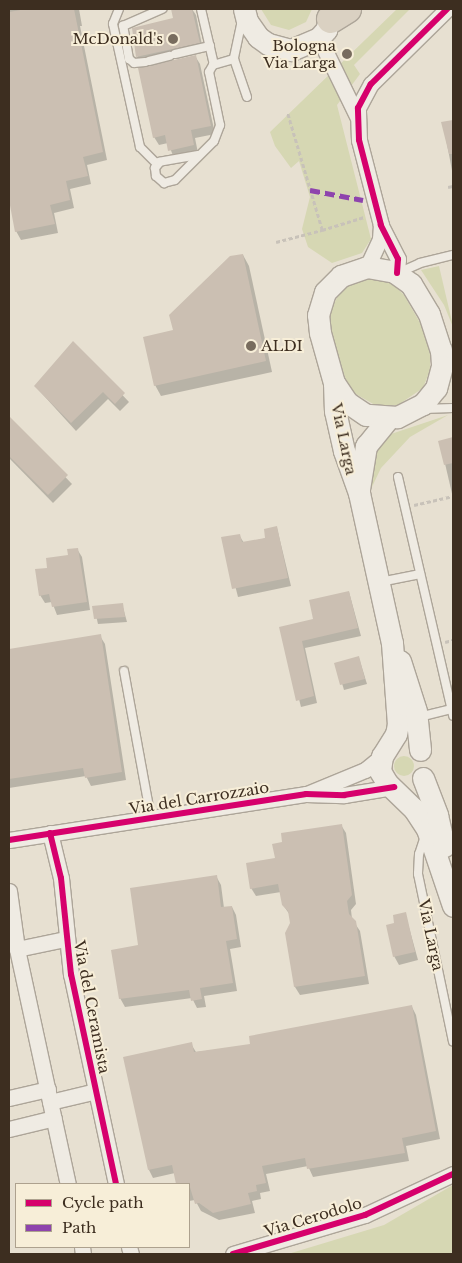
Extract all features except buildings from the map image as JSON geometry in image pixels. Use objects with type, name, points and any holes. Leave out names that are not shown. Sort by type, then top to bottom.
[{"type":"main road","points":[[245,10],[252,30],[268,44],[291,50],[332,19]]},
{"type":"main road","points":[[368,266],[397,274],[411,284],[430,314],[441,350],[442,366],[436,388],[416,409],[389,418],[360,412],[347,402],[334,383],[319,327],[321,303],[329,287],[341,276],[368,266]]},
{"type":"main road","name":"Via Larga","points":[[334,383],[336,411],[344,451],[359,493],[392,643],[417,717],[420,750],[426,766],[423,778],[449,853],[447,881]]},
{"type":"main road","name":"Via Larga","points":[[359,493],[362,455],[389,418]]},
{"type":"main road","name":"Via Larga","points":[[392,643],[399,713],[396,734],[385,752],[380,771],[427,830],[447,881],[453,906]]},
{"type":"main road","points":[[385,752],[409,743],[420,750]]},
{"type":"main road","points":[[394,787],[413,787],[423,778]]},
{"type":"street","points":[[357,116],[360,101],[371,84],[447,9]]},
{"type":"street","points":[[332,19],[357,116],[359,140],[381,225],[398,259],[397,274]]},
{"type":"street","points":[[368,266],[380,239],[381,225]]},
{"type":"street","name":"Via del Carrozzaio","points":[[306,794],[365,770],[385,752]]},
{"type":"street","name":"Via del Carrozzaio","points":[[9,840],[306,794],[344,796],[394,787]]},
{"type":"street","name":"Via del Ceramista","points":[[50,834],[62,878],[65,939],[116,1183]]},
{"type":"street","points":[[9,892],[17,949],[68,1183]]},
{"type":"street","name":"Via del Ceramista","points":[[17,949],[65,939]]},
{"type":"street","name":"Via del Ceramista","points":[[9,1098],[96,1091]]},
{"type":"street","points":[[9,1129],[54,1118]]},
{"type":"street","name":"Via Cerodolo","points":[[233,1254],[365,1215],[453,1174]]},
{"type":"lane","points":[[119,9],[113,24],[140,147],[157,164],[156,176],[168,183],[175,180],[214,141],[220,125],[209,72],[214,64],[234,59]]},
{"type":"lane","points":[[162,9],[123,26],[129,59],[134,63],[210,46]]},
{"type":"lane","points":[[201,9],[214,64]]},
{"type":"lane","points":[[245,10],[234,59],[247,97]]},
{"type":"lane","points":[[157,164],[198,155]]},
{"type":"lane","points":[[397,274],[420,263],[453,255]]},
{"type":"lane","points":[[416,409],[453,408]]},
{"type":"lane","points":[[398,477],[452,713],[417,717]]},
{"type":"lane","points":[[378,582],[420,574]]},
{"type":"lane","points":[[124,671],[151,818]]},
{"type":"lane","name":"Via Larga","points":[[427,830],[419,854],[418,874],[453,1041]]},
{"type":"path","points":[[287,112],[322,230]]},
{"type":"path","points":[[448,187],[452,186]]},
{"type":"path","points":[[276,242],[367,216],[365,211]]},
{"type":"path","points":[[412,505],[452,496]]},
{"type":"path","points":[[444,642],[453,640]]},
{"type":"green space","points":[[261,9],[312,9],[306,22],[289,30],[271,25]]},
{"type":"green space","points":[[397,9],[410,9],[354,65],[360,74],[337,105],[371,239],[362,253],[332,263],[308,247],[302,229],[310,197],[299,161],[291,168],[275,146],[270,132]]},
{"type":"green space","points":[[439,266],[453,327],[444,305],[421,270]]},
{"type":"green space","points":[[369,278],[392,283],[404,295],[423,328],[430,353],[430,370],[423,388],[398,405],[375,405],[354,393],[345,378],[330,327],[330,313],[339,293],[349,284]]},
{"type":"green space","points":[[448,415],[410,437],[381,468],[371,489],[369,479],[375,447],[391,434]]},
{"type":"green space","points":[[404,756],[411,759],[414,766],[411,773],[404,776],[397,773],[394,766],[397,759]]},
{"type":"green space","points":[[453,1185],[453,1254],[288,1254],[384,1225]]},
{"type":"marked path","points":[[310,190],[363,200]]},
{"type":"cycle path","points":[[397,273],[398,259],[381,225],[359,140],[358,108],[371,84],[447,9]]},
{"type":"cycle path","points":[[9,840],[306,794],[344,795],[394,787]]},
{"type":"cycle path","points":[[50,833],[61,878],[71,974],[116,1183]]},
{"type":"cycle path","points":[[233,1254],[365,1215],[453,1174]]},
{"type":"place","name":"McDonald's","points":[[173,39]]},
{"type":"place","name":"Bologna Via Larga","points":[[347,54]]},
{"type":"place","name":"ALDI","points":[[251,346]]}]
